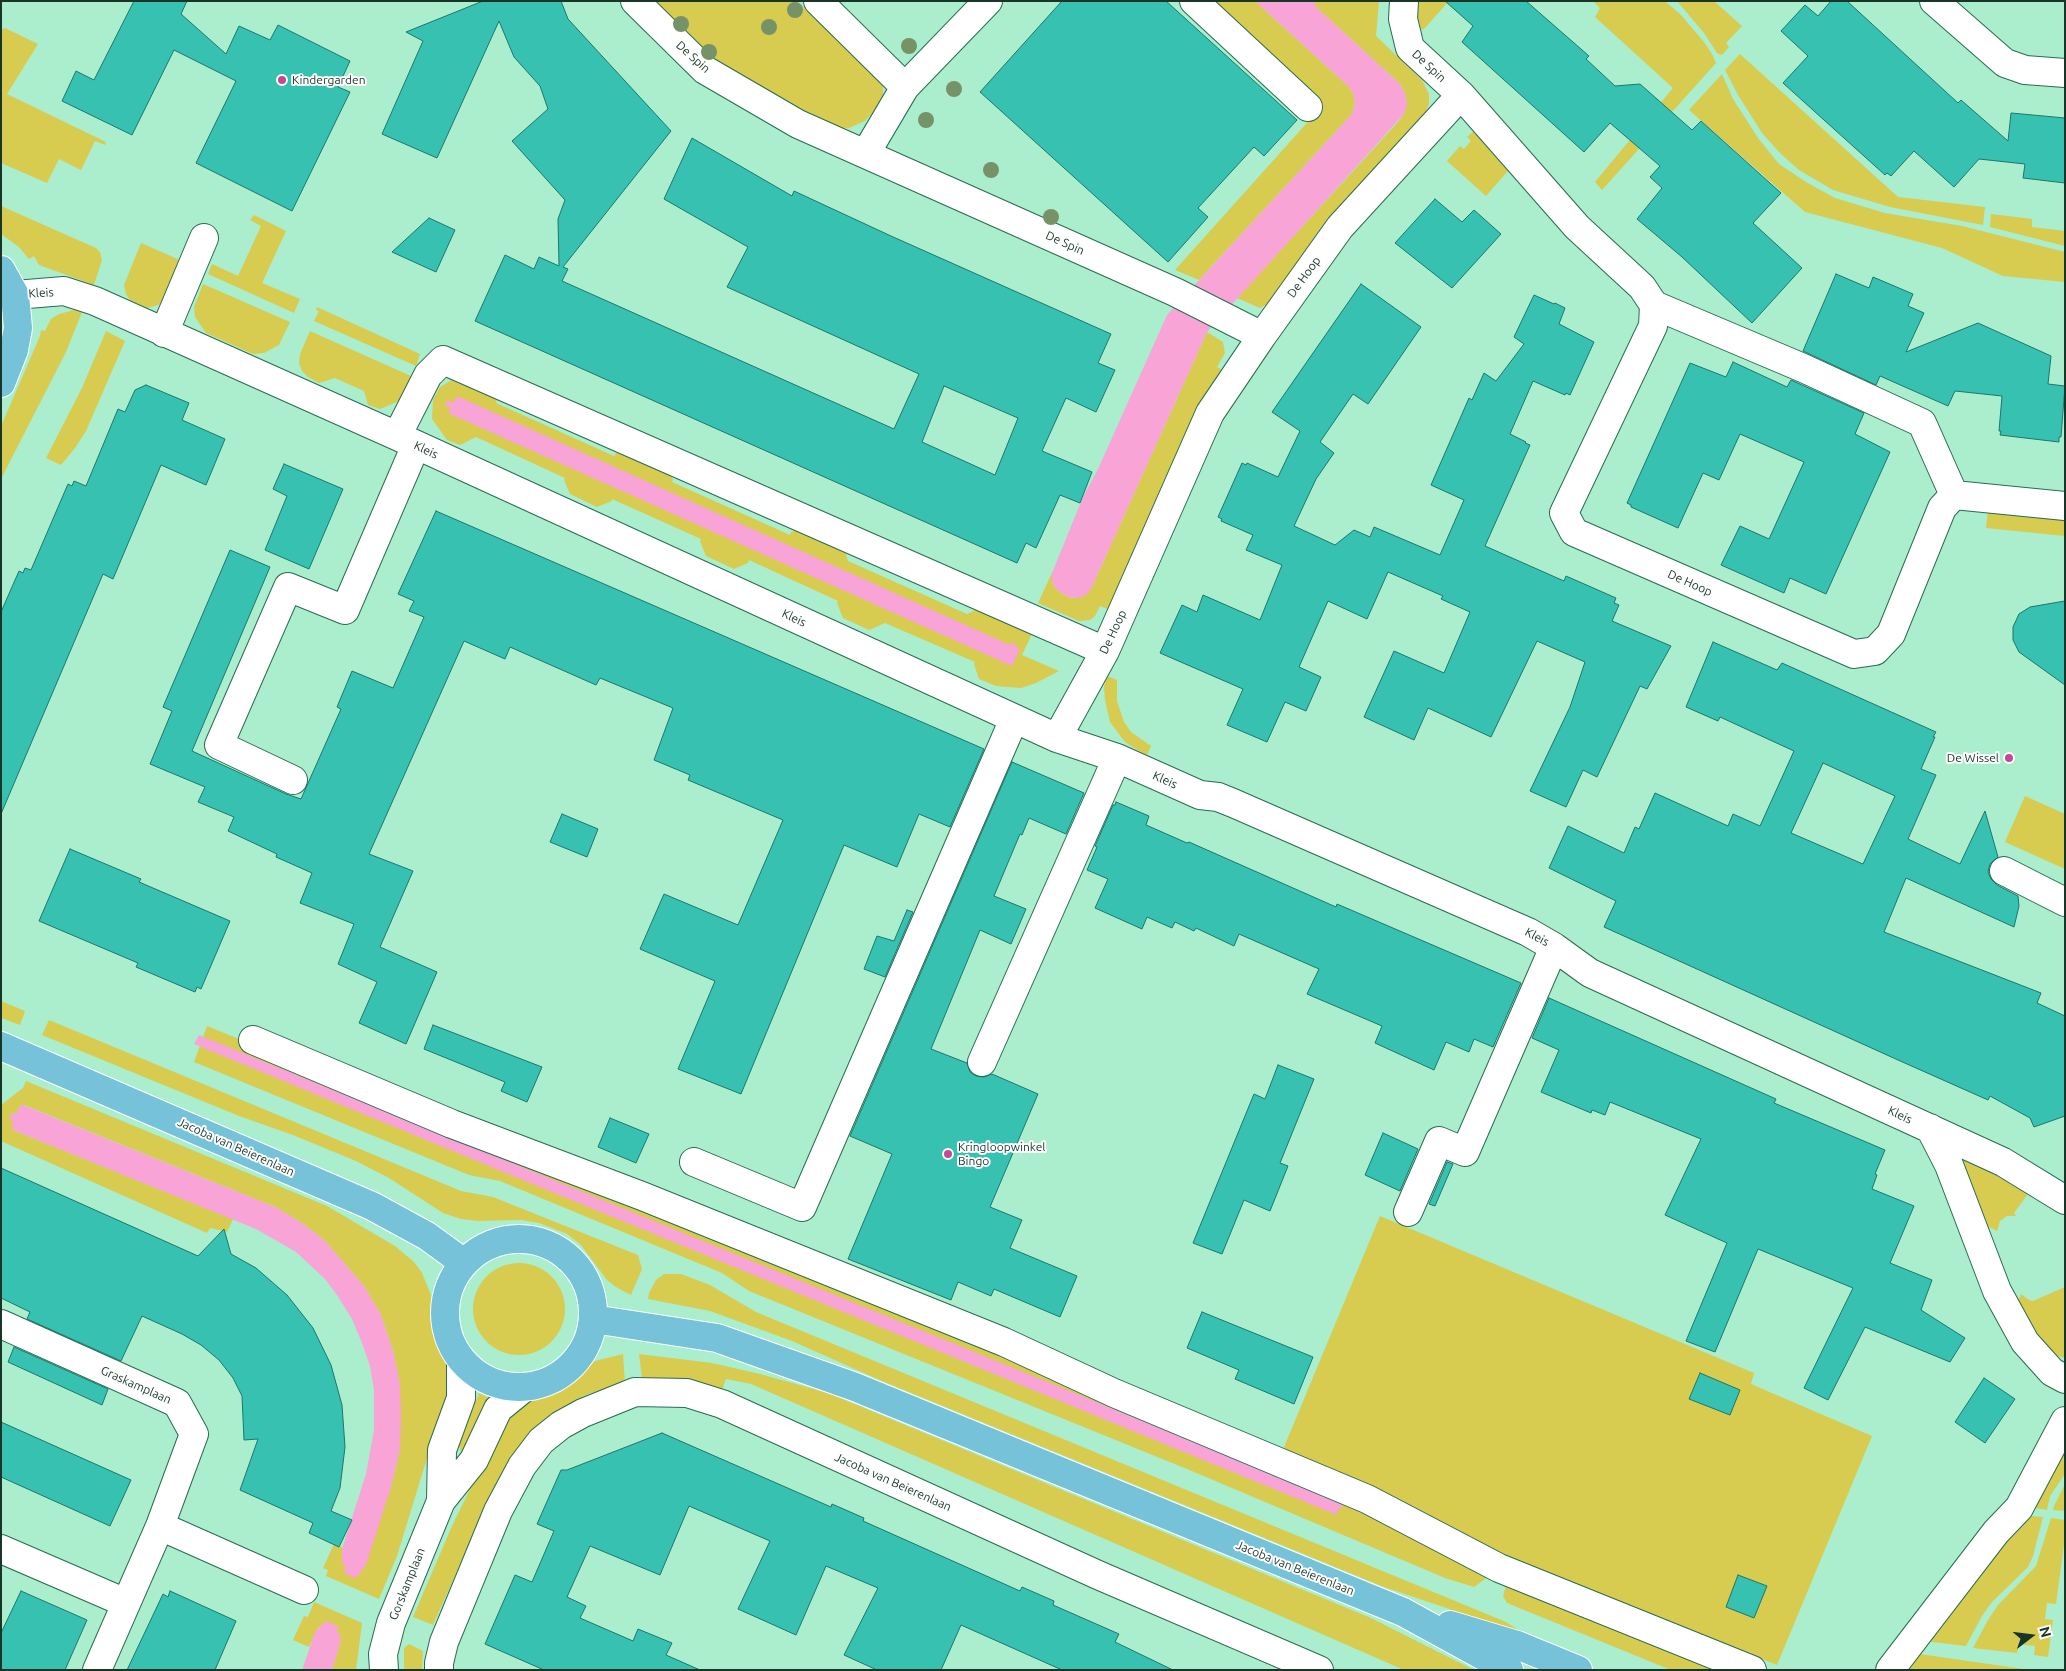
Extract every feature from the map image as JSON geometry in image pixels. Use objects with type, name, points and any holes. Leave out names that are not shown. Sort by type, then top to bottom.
[{"type":"main road","points":[[1,270],[15,295],[18,328],[14,350],[1,383]]},
{"type":"main road","name":"Jacoba van Beierenlaan","points":[[1,1046],[372,1206],[427,1236],[464,1263]]},
{"type":"main road","points":[[530,1238],[556,1248],[577,1266],[590,1291],[593,1319],[588,1342],[576,1362],[557,1378],[525,1387],[508,1387],[482,1378],[461,1361],[449,1340],[444,1316],[446,1293],[464,1263],[476,1251],[502,1239],[530,1238]]},
{"type":"main road","name":"Jacoba van Beierenlaan","points":[[593,1319],[717,1338],[855,1387],[1403,1612],[1509,1670]]},
{"type":"main road","name":"Jacoba van Beierenlaan","points":[[1403,1612],[1518,1644],[1578,1670]]},
{"type":"street","name":"De Spin","points":[[635,1],[705,70],[798,124],[1175,292],[1262,336]]},
{"type":"street","points":[[818,1],[905,87]]},
{"type":"street","points":[[866,153],[905,87],[988,1]]},
{"type":"street","points":[[1194,1],[1308,106]]},
{"type":"street","name":"De Spin","points":[[1404,1],[1403,19],[1410,48],[1461,95]]},
{"type":"street","points":[[1934,1],[2005,63],[2025,70],[2065,73]]},
{"type":"street","points":[[1461,95],[1576,227],[1642,287],[1654,305],[1803,368],[1922,423],[1954,496],[2065,506]]},
{"type":"street","name":"De Hoop","points":[[1057,738],[1106,651],[1210,413],[1340,227],[1461,95]]},
{"type":"street","points":[[164,334],[204,238]]},
{"type":"street","name":"Kleis","points":[[15,295],[64,292],[95,301],[164,334],[406,441],[1057,738],[1116,758],[1200,795],[1218,796],[1233,802],[1528,932],[1554,946],[1590,973],[2003,1162],[2065,1200]]},
{"type":"street","name":"De Hoop","points":[[1654,305],[1653,326],[1564,513],[1574,532],[1854,654],[1875,651],[1891,634],[1942,508],[1954,496]]},
{"type":"street","points":[[294,780],[219,745],[288,587],[345,610],[428,375],[443,360],[1106,651]]},
{"type":"street","points":[[694,1162],[802,1207],[1014,718]]},
{"type":"street","points":[[982,1062],[1116,758]]},
{"type":"street","points":[[2004,871],[2065,902]]},
{"type":"street","points":[[1408,1212],[1439,1141],[1466,1152],[1554,946]]},
{"type":"street","points":[[253,1040],[452,1124],[642,1196],[1004,1342],[1114,1393],[1367,1499],[1500,1568],[1752,1670]]},
{"type":"street","points":[[1930,1128],[1949,1165],[1997,1291],[2025,1342],[2052,1372],[2065,1379]]},
{"type":"street","name":"Graskamplaan","points":[[1,1324],[177,1403],[194,1434],[160,1526],[97,1670]]},
{"type":"street","name":"Gorskamplaan","points":[[441,1501],[442,1450],[461,1398],[461,1361]]},
{"type":"street","name":"Gorskamplaan","points":[[384,1670],[383,1654],[391,1623],[441,1501],[474,1460],[498,1409],[525,1387]]},
{"type":"street","name":"Jacoba van Beierenlaan","points":[[439,1670],[438,1663],[444,1642],[498,1511],[522,1466],[541,1442],[561,1425],[583,1413],[634,1392],[687,1393],[722,1404],[1089,1570],[1319,1670]]},
{"type":"street","points":[[1890,1670],[1996,1532],[2019,1508],[2065,1421]]},
{"type":"street","points":[[160,1526],[304,1590]]},
{"type":"street","points":[[1,1549],[126,1603]]},
{"type":"shaded area","points":[[653,1],[797,1],[883,83],[883,96],[880,104],[865,121],[849,128],[839,128],[786,105],[707,57]]},
{"type":"shaded area","points":[[1208,1],[1255,1],[1348,86],[1353,93],[1355,103],[1352,114],[1199,280],[1175,270],[1323,105]]},
{"type":"shaded area","points":[[1255,1],[1313,1],[1317,8],[1399,83],[1405,93],[1407,104],[1404,114],[1207,332],[1091,589],[1086,595],[1078,598],[1068,597],[1056,589],[1052,582],[1052,573],[1083,497],[1098,469],[1167,315],[1352,114],[1355,103],[1353,93],[1348,86]]},
{"type":"shaded area","points":[[1313,1],[1379,1],[1376,36],[1422,80],[1429,94],[1429,104],[1424,117],[1273,301],[1260,308],[1237,298],[1398,122],[1404,114],[1407,104],[1405,93],[1399,83],[1317,8]]},
{"type":"shaded area","points":[[1419,1],[1449,1],[1423,30],[1417,25]]},
{"type":"shaded area","points":[[1593,1],[1665,1],[1681,15],[1704,42],[1716,63],[1602,190],[1595,182],[1673,88],[1595,17],[1600,8]]},
{"type":"shaded area","points":[[1677,1],[1714,1],[1742,26],[1726,43],[1729,47],[1722,55],[1717,53],[1704,33]]},
{"type":"shaded area","points":[[5,28],[38,44],[7,94],[106,142],[105,145],[95,141],[81,170],[59,159],[47,183],[1,163],[1,29]]},
{"type":"shaded area","points":[[1740,54],[1898,197],[1985,207],[1983,225],[1890,207],[1833,190],[1799,170],[1762,133],[1725,70]]},
{"type":"shaded area","points":[[1722,74],[1733,99],[1758,138],[1779,164],[1806,182],[1835,198],[1885,213],[1962,226],[2065,252],[2065,282],[2003,276],[1942,248],[1805,212],[1689,110]]},
{"type":"shaded area","points":[[1475,130],[1515,163],[1486,196],[1447,161],[1460,146],[1464,149],[1471,141],[1467,137]]},
{"type":"shaded area","points":[[1,206],[96,248],[100,252],[102,260],[94,285],[39,265],[34,256],[29,259],[19,247],[1,234]]},
{"type":"shaded area","points":[[1991,214],[2032,219],[2032,227],[2065,231],[2065,246],[1990,227]]},
{"type":"shaded area","points":[[254,215],[286,231],[262,283],[300,299],[294,313],[208,274],[212,264],[238,276],[261,226],[250,220]]},
{"type":"shaded area","points":[[141,243],[182,261],[165,299],[161,304],[148,308],[130,300],[124,285]]},
{"type":"shaded area","points":[[203,284],[290,322],[279,345],[264,353],[253,354],[206,333],[195,317],[194,307]]},
{"type":"shaded area","points":[[317,307],[420,354],[416,366],[314,321],[319,311],[316,310]]},
{"type":"shaded area","points":[[74,310],[82,312],[66,352],[1,479],[1,426],[41,330],[45,331],[51,319],[59,314]]},
{"type":"shaded area","points":[[106,331],[125,341],[86,431],[61,465],[46,458],[82,388]]},
{"type":"shaded area","points":[[310,331],[411,376],[399,401],[380,409],[368,405],[364,391],[335,378],[319,383],[308,377],[302,371],[299,363],[300,354]]},
{"type":"shaded area","points":[[1207,332],[1223,342],[1225,353],[1217,367],[1224,371],[1193,419],[1108,609],[1100,606],[1095,616],[1090,620],[1079,621],[1038,603],[1052,573],[1052,582],[1056,589],[1068,597],[1073,598],[1091,589]]},
{"type":"shaded area","points":[[455,378],[491,387],[497,400],[496,403],[614,456],[616,453],[629,448],[667,466],[673,480],[672,482],[790,535],[791,532],[805,528],[843,545],[848,561],[967,614],[981,607],[1054,643],[1032,634],[1022,655],[1059,671],[1036,683],[1021,688],[996,686],[979,679],[975,662],[885,623],[869,630],[843,618],[837,603],[838,601],[749,560],[748,563],[734,569],[706,556],[700,541],[701,539],[612,499],[612,501],[597,507],[570,494],[564,480],[565,478],[476,437],[460,445],[447,440],[432,419],[433,400],[440,387]]},
{"type":"shaded area","points":[[457,396],[1010,645],[1014,642],[1017,648],[1020,649],[1012,666],[448,413],[451,408],[444,405],[448,400],[453,403]]},
{"type":"shaded area","points":[[1988,509],[2065,517],[2065,536],[1986,528]]},
{"type":"shaded area","points":[[1107,676],[1117,680],[1117,701],[1124,722],[1131,732],[1151,746],[1147,755],[1125,742],[1110,722],[1104,687]]},
{"type":"shaded area","points":[[2025,796],[2065,814],[2065,869],[2005,842]]},
{"type":"shaded area","points":[[1,1001],[25,1011],[20,1025],[1,1018]]},
{"type":"shaded area","points":[[49,1020],[461,1191],[493,1197],[638,1255],[642,1269],[631,1295],[607,1280],[581,1245],[567,1234],[539,1223],[521,1220],[478,1221],[461,1219],[443,1213],[389,1178],[356,1161],[293,1135],[239,1116],[42,1035]]},
{"type":"shaded area","points":[[207,1026],[991,1344],[1488,1570],[1485,1579],[1474,1587],[1445,1578],[1187,1469],[749,1291],[722,1273],[500,1181],[469,1175],[194,1062]]},
{"type":"shaded area","points":[[199,1035],[1341,1502],[1343,1507],[1338,1509],[1337,1515],[547,1190],[194,1044]]},
{"type":"shaded area","points":[[26,1081],[327,1206],[395,1246],[414,1262],[422,1273],[431,1295],[435,1333],[448,1363],[450,1387],[444,1416],[428,1455],[397,1556],[379,1599],[326,1576],[328,1570],[323,1568],[334,1544],[343,1548],[342,1563],[390,1490],[400,1450],[400,1384],[393,1351],[381,1315],[364,1286],[324,1240],[302,1223],[275,1207],[24,1105],[20,1106],[16,1114],[12,1113],[10,1118],[13,1120],[13,1130],[233,1219],[227,1232],[210,1228],[207,1233],[1,1141],[1,1105],[23,1088]]},
{"type":"shaded area","points":[[23,1105],[275,1207],[302,1223],[324,1240],[364,1286],[381,1315],[393,1351],[400,1384],[401,1419],[400,1450],[390,1490],[366,1565],[356,1578],[344,1573],[346,1567],[342,1563],[342,1549],[366,1474],[374,1430],[374,1390],[370,1366],[362,1343],[352,1319],[337,1295],[325,1279],[296,1252],[256,1229],[13,1130],[12,1120],[9,1119],[12,1113],[16,1114],[20,1106]]},
{"type":"shaded area","points":[[1962,1161],[1967,1161],[1994,1174],[2028,1194],[2014,1213],[2016,1216],[2007,1216],[2000,1221],[1997,1231],[1985,1225]]},
{"type":"shaded area","points":[[1380,1216],[1754,1373],[1751,1384],[1872,1436],[1777,1665],[1665,1620],[1503,1559],[1282,1452]]},
{"type":"shaded area","points":[[519,1263],[537,1266],[552,1276],[562,1291],[565,1309],[562,1327],[552,1342],[537,1352],[519,1355],[501,1352],[486,1342],[476,1327],[473,1309],[476,1291],[486,1276],[501,1266]]},
{"type":"shaded area","points":[[664,1274],[681,1274],[710,1285],[756,1312],[1506,1622],[1523,1633],[1522,1635],[1384,1587],[882,1381],[792,1341],[710,1311],[648,1299],[656,1280]]},
{"type":"shaded area","points":[[2065,1287],[2065,1358],[2051,1354],[2043,1347],[2016,1305],[2021,1294],[2033,1301]]},
{"type":"shaded area","points":[[623,1354],[625,1383],[588,1394],[549,1417],[512,1456],[493,1490],[433,1625],[413,1617],[452,1526],[502,1424],[513,1409],[533,1396],[557,1388],[595,1361]]},
{"type":"shaded area","points":[[639,1354],[712,1363],[828,1393],[1371,1618],[1474,1670],[1404,1670],[751,1384],[726,1379],[722,1390],[688,1381],[644,1380],[642,1378]]},
{"type":"shaded area","points":[[479,1393],[489,1398],[464,1454],[461,1452],[458,1443]]},
{"type":"shaded area","points":[[2065,1441],[2065,1474],[2050,1496],[2047,1510],[2028,1507]]},
{"type":"shaded area","points":[[2065,1484],[2065,1511],[2053,1510],[2054,1506]]},
{"type":"shaded area","points":[[2021,1515],[2043,1517],[2033,1556],[2028,1567],[1992,1602],[1966,1646],[1924,1641]]},
{"type":"shaded area","points":[[2051,1518],[2065,1520],[2065,1537],[2056,1604],[2047,1603],[2045,1619],[2053,1620],[2048,1657],[2034,1655],[2035,1646],[2019,1644],[2017,1653],[1973,1648],[1998,1605],[2036,1566]]},
{"type":"shaded area","points":[[1506,1586],[1725,1670],[1671,1670],[1507,1603],[1503,1596]]},
{"type":"shaded area","points":[[314,1602],[362,1623],[356,1670],[332,1670],[341,1640],[338,1632],[322,1626],[318,1628],[309,1647],[293,1640],[304,1616],[308,1617]]},
{"type":"shaded area","points":[[326,1621],[338,1626],[336,1632],[338,1631],[341,1640],[332,1670],[302,1670],[315,1632]]},
{"type":"shaded area","points":[[409,1644],[423,1651],[422,1670],[404,1670],[404,1648]]},
{"type":"shaded area","points":[[1914,1653],[1940,1657],[2031,1670],[1901,1670]]},
{"type":"building","points":[[134,1],[187,1],[181,14],[226,54],[239,26],[270,40],[278,25],[350,61],[338,87],[350,92],[292,211],[196,163],[236,81],[174,50],[132,135],[62,101],[76,71],[94,80]]},
{"type":"building","points":[[483,1],[561,1],[568,19],[671,131],[563,267],[568,269],[562,281],[894,429],[919,374],[727,287],[748,247],[664,199],[692,138],[792,196],[794,191],[1111,334],[1098,363],[1115,370],[1096,412],[1066,398],[1042,451],[1092,472],[1080,503],[1060,495],[1036,548],[1026,543],[1017,563],[475,321],[505,255],[534,269],[539,257],[559,266],[558,219],[565,200],[512,141],[548,109],[540,86],[514,57],[499,21],[437,158],[382,134],[423,41],[406,32]],"holes":[[[944,386],[1018,418],[995,475],[922,442]]]},
{"type":"building","points":[[1062,1],[1166,1],[1297,120],[1264,156],[1254,147],[1198,208],[1208,217],[1168,262],[980,92]]},
{"type":"building","points":[[1445,1],[1526,1],[1589,56],[1586,59],[1615,86],[1640,84],[1692,130],[1701,121],[1781,193],[1753,223],[1802,268],[1752,323],[1682,257],[1637,219],[1662,188],[1650,177],[1660,166],[1610,123],[1584,152],[1462,42],[1473,26]]},
{"type":"building","points":[[1831,1],[1847,1],[1958,103],[1961,100],[2008,141],[2011,113],[2065,118],[2065,183],[2023,178],[2025,164],[1979,159],[1954,187],[1914,151],[1891,176],[1887,173],[1885,175],[1783,83],[1808,56],[1781,31],[1805,5],[1818,16]]},
{"type":"building","points":[[1435,199],[1462,222],[1474,210],[1501,234],[1452,288],[1395,243]]},
{"type":"building","points":[[429,218],[455,230],[436,272],[392,252]]},
{"type":"building","points":[[1836,274],[1869,288],[1873,277],[1913,294],[1908,306],[1924,313],[1906,352],[1978,323],[2051,356],[2048,384],[2065,386],[2059,442],[2000,435],[2002,396],[1955,391],[1948,406],[1880,376],[1876,385],[1803,351]]},
{"type":"building","points":[[1361,284],[1421,327],[1368,404],[1353,394],[1320,442],[1334,453],[1316,479],[1294,526],[1335,545],[1354,530],[1370,537],[1374,527],[1440,555],[1464,500],[1431,485],[1469,398],[1472,400],[1484,373],[1496,381],[1524,344],[1514,337],[1534,295],[1565,308],[1559,324],[1594,342],[1570,395],[1566,393],[1565,395],[1533,381],[1510,434],[1530,445],[1485,546],[1564,581],[1566,576],[1616,598],[1614,603],[1619,605],[1612,621],[1671,646],[1647,689],[1640,686],[1597,777],[1583,770],[1566,807],[1530,791],[1570,707],[1585,662],[1537,641],[1491,737],[1428,708],[1414,740],[1364,717],[1394,651],[1444,673],[1470,612],[1441,599],[1443,596],[1388,572],[1367,619],[1328,601],[1299,667],[1321,677],[1306,711],[1285,702],[1267,742],[1227,725],[1243,689],[1160,653],[1182,605],[1197,612],[1203,595],[1260,620],[1282,565],[1246,550],[1253,535],[1221,521],[1222,519],[1218,517],[1242,463],[1246,465],[1247,463],[1278,477],[1300,431],[1272,412]]},
{"type":"building","points":[[1733,362],[1787,387],[1791,380],[1864,413],[1855,434],[1890,452],[1826,594],[1790,578],[1784,593],[1721,565],[1740,526],[1769,539],[1804,462],[1740,434],[1719,480],[1703,473],[1678,528],[1631,507],[1627,503],[1690,363],[1726,377]]},
{"type":"building","points":[[146,385],[189,403],[182,420],[225,439],[206,485],[161,465],[113,579],[103,574],[1,814],[1,612],[19,571],[23,573],[25,568],[31,570],[68,484],[72,486],[74,481],[86,486],[118,409],[125,412],[135,390]]},
{"type":"building","points":[[284,464],[343,489],[309,569],[265,550],[287,496],[273,489]]},
{"type":"building","points":[[436,511],[984,749],[950,827],[919,814],[897,867],[844,845],[741,1094],[678,1069],[715,981],[640,949],[664,894],[738,925],[783,820],[688,780],[690,775],[654,760],[673,708],[600,678],[596,685],[510,647],[505,659],[464,641],[369,854],[413,871],[380,947],[437,972],[406,1044],[359,1023],[377,982],[338,964],[354,924],[300,903],[312,873],[276,857],[277,854],[228,831],[234,817],[198,802],[205,787],[150,764],[172,711],[163,707],[230,550],[270,567],[192,751],[301,799],[341,709],[337,707],[352,671],[393,688],[424,617],[409,611],[414,601],[398,594]]},
{"type":"building","points":[[2065,601],[2065,685],[2019,652],[2013,640],[2013,627],[2019,614],[2030,607]]},
{"type":"building","points":[[1713,642],[1777,670],[1782,663],[1936,732],[1921,769],[1936,775],[1908,839],[1960,864],[1985,811],[1998,857],[1990,864],[1988,872],[1991,879],[1997,885],[2018,896],[2019,906],[2014,927],[1906,878],[1884,932],[2041,993],[2037,1003],[2065,1016],[2065,1116],[2034,1127],[2030,1118],[1990,1096],[1988,1100],[1604,927],[1616,901],[1549,868],[1568,826],[1624,853],[1635,827],[1639,829],[1655,793],[1728,826],[1733,814],[1760,826],[1794,751],[1720,717],[1718,721],[1686,707]],"holes":[[[1823,763],[1895,796],[1863,864],[1791,833]]]},
{"type":"building","points":[[1012,762],[1084,793],[1066,834],[1029,818],[1022,835],[1020,834],[994,896],[1026,909],[1011,944],[980,930],[931,1049],[967,1063],[970,1072],[976,1076],[984,1077],[992,1074],[1038,1094],[990,1207],[1022,1220],[1010,1248],[1077,1276],[1060,1317],[994,1289],[991,1296],[958,1282],[951,1300],[848,1259],[892,1154],[850,1136]]},
{"type":"building","points":[[1116,802],[1149,816],[1146,825],[1336,907],[1337,904],[1521,983],[1493,1047],[1474,1039],[1469,1052],[1446,1042],[1434,1070],[1375,1043],[1382,1026],[1307,994],[1319,969],[1239,934],[1234,946],[1196,928],[1194,931],[1175,922],[1172,928],[1147,917],[1142,929],[1095,908],[1108,879],[1087,870],[1097,847],[1095,846]]},
{"type":"building","points":[[562,814],[598,829],[587,857],[550,842]]},
{"type":"building","points":[[70,849],[141,879],[139,882],[230,921],[201,989],[197,987],[195,992],[136,967],[138,963],[39,921]]},
{"type":"building","points":[[907,910],[913,912],[885,977],[864,969],[877,936],[894,941]]},
{"type":"building","points":[[1549,998],[1776,1099],[1774,1103],[1885,1150],[1875,1174],[1877,1175],[1872,1189],[1914,1206],[1890,1263],[1932,1280],[1921,1310],[1965,1338],[1950,1362],[1865,1327],[1828,1400],[1804,1388],[1853,1288],[1758,1249],[1715,1352],[1686,1341],[1727,1243],[1665,1215],[1701,1139],[1610,1102],[1605,1115],[1592,1110],[1591,1113],[1541,1092],[1559,1050],[1532,1038]]},
{"type":"building","points":[[433,1025],[542,1067],[527,1102],[501,1091],[505,1082],[424,1049]]},
{"type":"building","points":[[1278,1065],[1314,1079],[1280,1163],[1288,1166],[1270,1211],[1244,1200],[1222,1254],[1193,1243],[1254,1094],[1265,1099]]},
{"type":"building","points":[[610,1118],[649,1134],[636,1163],[598,1147]]},
{"type":"building","points":[[1383,1133],[1418,1149],[1400,1191],[1365,1175]]},
{"type":"building","points":[[1447,1162],[1453,1164],[1435,1206],[1429,1204]]},
{"type":"building","points":[[1,1168],[198,1256],[224,1229],[231,1254],[256,1268],[287,1295],[313,1328],[331,1365],[342,1405],[345,1447],[340,1488],[331,1511],[352,1520],[339,1547],[309,1533],[313,1523],[240,1490],[258,1439],[244,1440],[242,1396],[233,1378],[219,1360],[201,1345],[142,1316],[121,1361],[27,1319],[30,1312],[1,1298]]},
{"type":"building","points":[[1202,1312],[1313,1357],[1294,1404],[1235,1379],[1239,1370],[1187,1348]]},
{"type":"building","points":[[14,1347],[108,1389],[102,1405],[8,1362]]},
{"type":"building","points":[[1700,1373],[1740,1390],[1730,1415],[1689,1399]]},
{"type":"building","points":[[1984,1378],[2015,1399],[1985,1443],[1955,1422]]},
{"type":"building","points":[[1,1422],[131,1480],[110,1526],[1,1477]]},
{"type":"building","points":[[662,1433],[831,1507],[832,1504],[864,1518],[863,1521],[1020,1591],[1022,1587],[1054,1601],[1053,1605],[1119,1634],[1115,1642],[1173,1670],[1062,1670],[961,1625],[941,1670],[877,1670],[844,1655],[878,1588],[826,1566],[796,1635],[738,1609],[770,1541],[689,1506],[660,1575],[590,1546],[567,1597],[586,1606],[580,1618],[633,1641],[638,1629],[672,1643],[666,1655],[700,1670],[544,1670],[485,1644],[515,1575],[532,1582],[554,1531],[537,1524],[561,1470],[567,1470]]},
{"type":"building","points":[[1738,1575],[1767,1586],[1754,1618],[1726,1607]]},
{"type":"building","points":[[21,1591],[87,1620],[65,1670],[1,1670],[1,1633]]},
{"type":"building","points":[[170,1591],[236,1621],[215,1670],[127,1670],[163,1594],[168,1597]]},
{"type":"place","name":"Kindergarden","points":[[282,80]]},
{"type":"place","name":"De Wissel","points":[[2009,758]]},
{"type":"place","name":"Kringloopwinkel Bingo","points":[[948,1154]]}]
